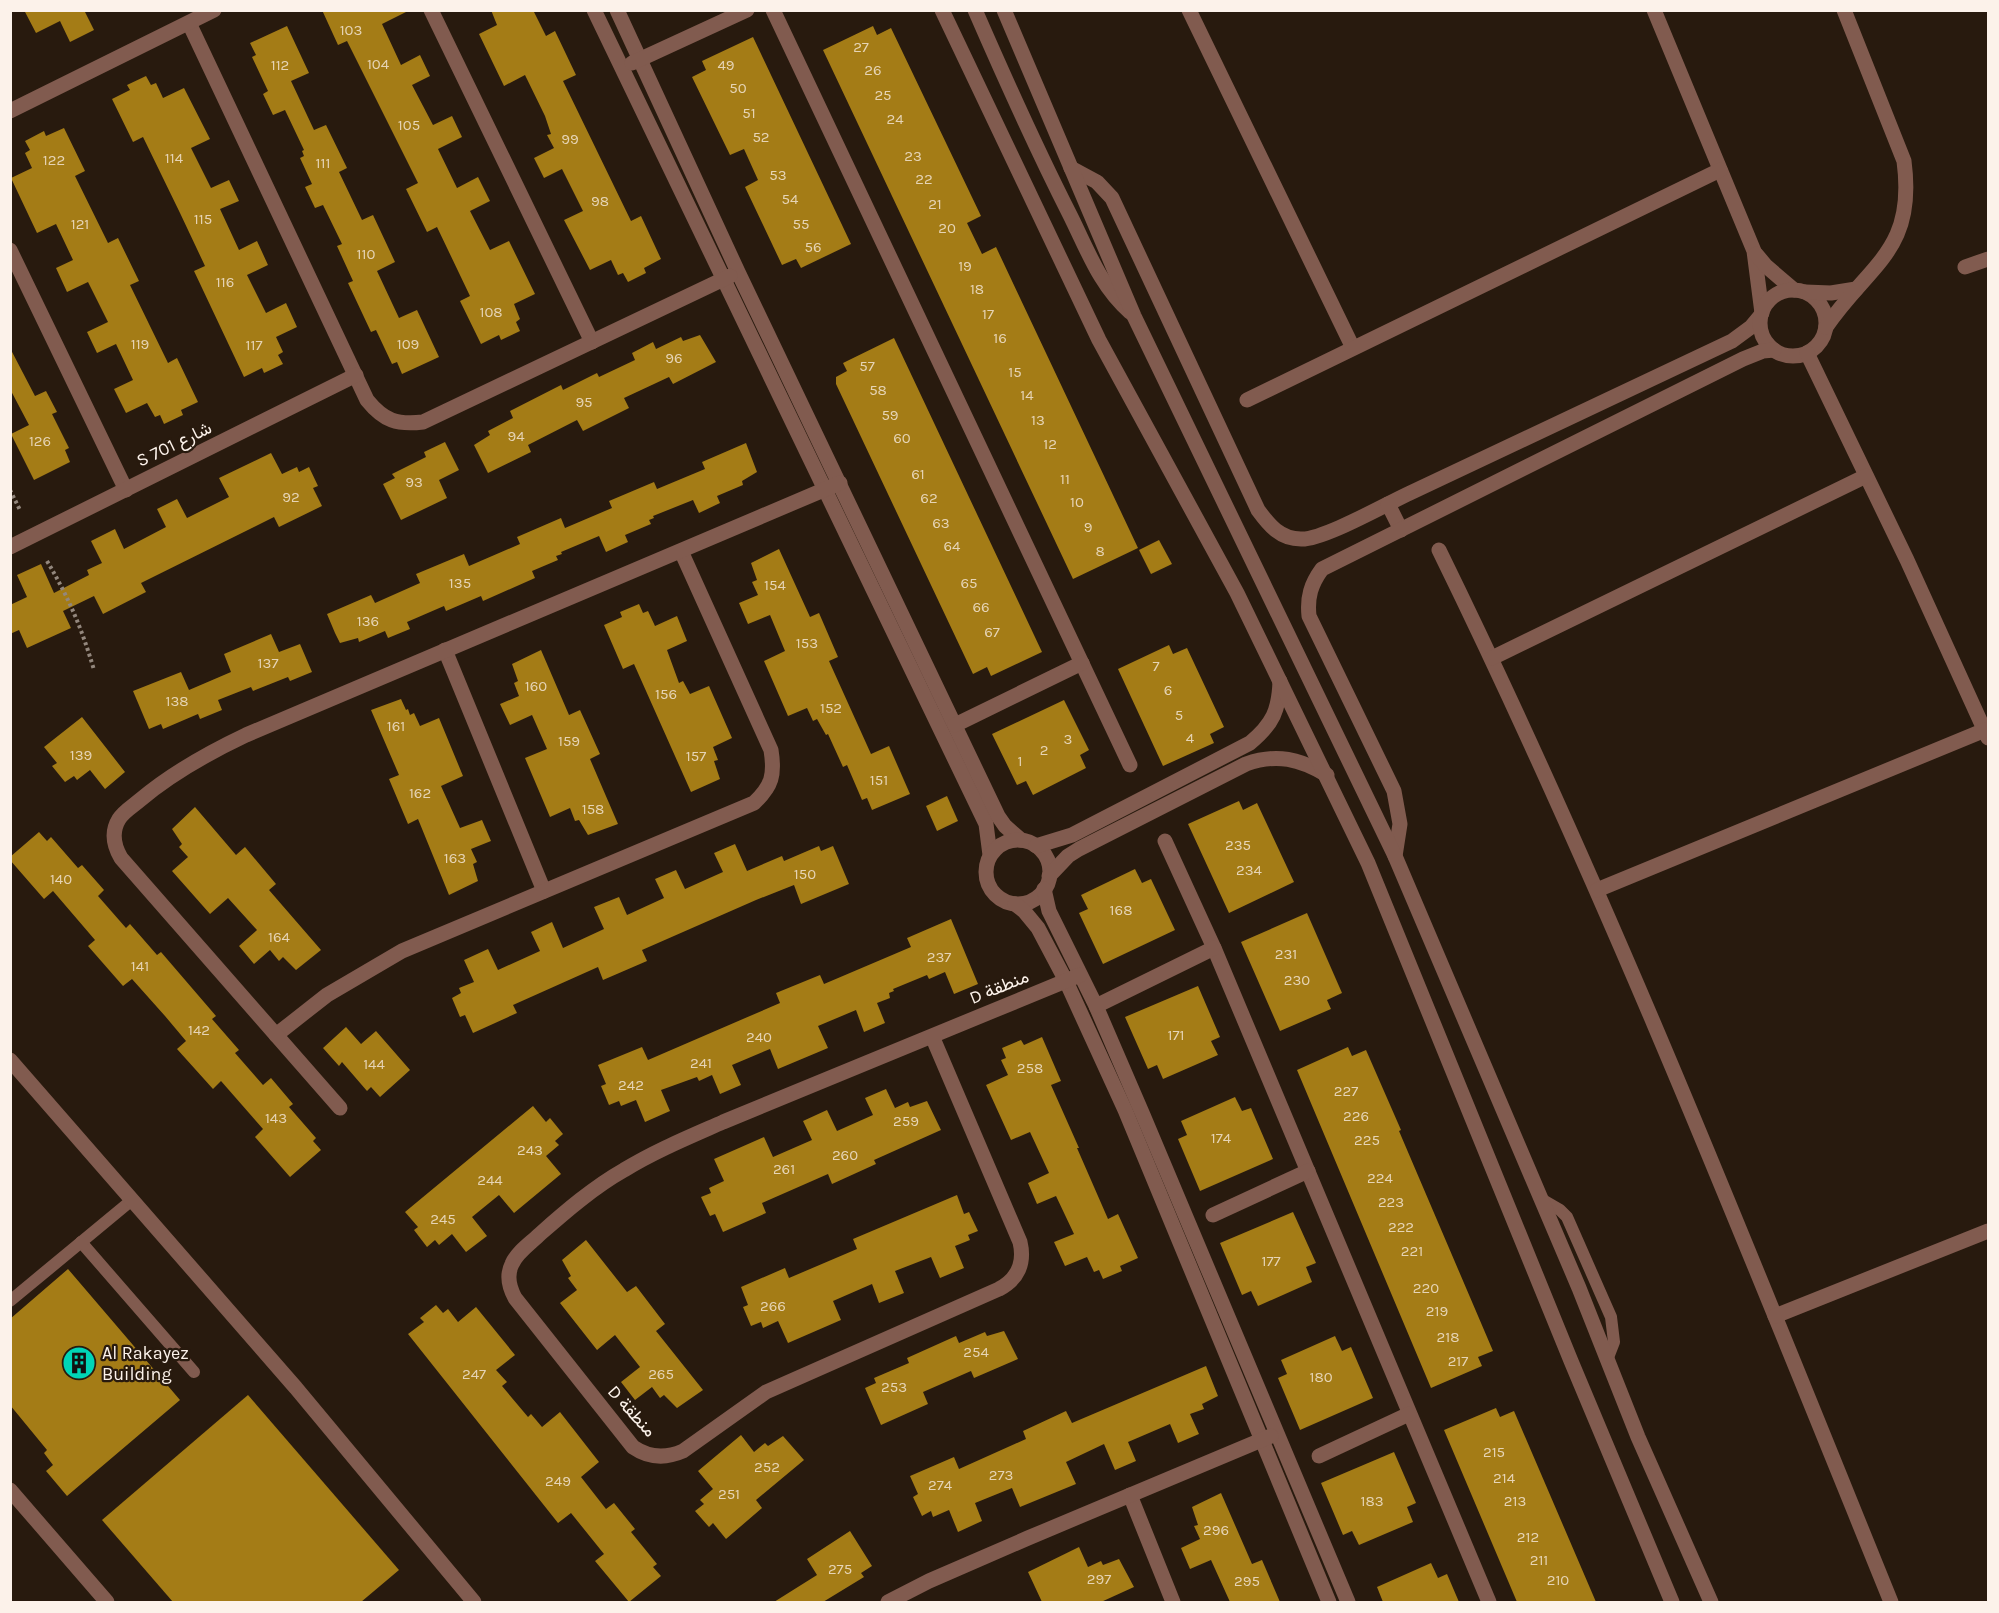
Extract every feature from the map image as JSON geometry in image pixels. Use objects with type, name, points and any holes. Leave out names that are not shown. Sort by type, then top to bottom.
[{"type":"street","points":[[10,111],[214,10]]},
{"type":"street","points":[[431,10],[592,342]]},
{"type":"street","points":[[594,10],[986,824],[990,855]]},
{"type":"street","points":[[617,10],[738,272],[998,816],[1005,826],[1021,840],[1036,846],[1047,859],[1049,911],[1073,978],[1125,1110],[1329,1602]]},
{"type":"street","points":[[621,68],[747,10]]},
{"type":"street","points":[[773,10],[1130,765]]},
{"type":"street","points":[[942,10],[1099,340],[1237,593],[1327,775],[1368,864],[1570,1361],[1672,1602]]},
{"type":"street","points":[[975,10],[1036,148],[1101,277],[1114,299],[1134,316]]},
{"type":"street","points":[[1004,10],[1134,316],[1395,856],[1541,1199],[1638,1437],[1711,1602]]},
{"type":"street","points":[[1189,10],[1353,348]]},
{"type":"street","points":[[1654,10],[1754,251],[1758,272],[1761,331],[1774,350]]},
{"type":"street","points":[[1395,856],[1400,824],[1394,791],[1312,626],[1308,606],[1309,592],[1314,580],[1323,568],[1743,359],[1763,351],[1774,350],[1790,356],[1807,353],[1820,343],[1826,327],[1856,289],[1882,262],[1902,224],[1906,204],[1907,182],[1898,141],[1844,10]]},
{"type":"street","points":[[189,23],[367,400],[377,412],[391,421],[407,424],[423,422],[738,272]]},
{"type":"street","points":[[1071,168],[1097,182],[1112,198],[1258,510],[1272,528],[1290,538],[1310,539],[1732,341],[1751,327],[1771,299],[1778,294],[1800,291],[1831,293],[1856,289]]},
{"type":"street","points":[[1247,400],[1720,170]]},
{"type":"street","points":[[10,250],[126,490]]},
{"type":"street","points":[[1754,251],[1766,266],[1819,303],[1823,310],[1826,327]]},
{"type":"street","points":[[1965,267],[1989,259]]},
{"type":"street","points":[[1598,890],[1987,734],[1807,353]]},
{"type":"street","name":"S 701 شارع","points":[[10,547],[356,375]]},
{"type":"street","points":[[1492,658],[1866,476]]},
{"type":"street","points":[[340,1108],[121,858],[114,843],[116,826],[125,813],[152,790],[213,750],[840,483]]},
{"type":"street","points":[[1388,504],[1401,530]]},
{"type":"street","points":[[276,1035],[327,995],[402,951],[754,803],[765,793],[771,780],[773,765],[771,750],[681,550]]},
{"type":"street","points":[[1439,550],[1492,658],[1598,890],[1892,1602]]},
{"type":"street","points":[[445,650],[543,891]]},
{"type":"street","points":[[955,724],[1082,663]]},
{"type":"street","points":[[1036,846],[1072,835],[1250,743],[1264,732],[1274,717],[1280,699],[1280,681]]},
{"type":"street","points":[[1015,904],[1032,900],[1068,856],[1079,849],[1246,764],[1261,759],[1285,758],[1312,766],[1327,775]]},
{"type":"street","points":[[1021,840],[1003,843],[990,855],[986,866],[989,886],[996,895],[1024,911],[1096,1006],[1348,1602]]},
{"type":"street","points":[[1165,841],[1214,948],[1489,1602]]},
{"type":"street","points":[[1096,1006],[1214,948]]},
{"type":"street","name":"D منطقة","points":[[932,1036],[1020,1242],[1023,1251],[1019,1272],[1007,1285],[999,1289],[766,1392],[683,1451],[674,1455],[655,1456],[633,1447],[515,1298],[508,1280],[509,1270],[515,1258],[552,1223],[623,1170],[723,1122],[932,1036],[1073,978]]},
{"type":"street","points":[[10,1060],[296,1388],[474,1602]]},
{"type":"street","points":[[1212,1215],[1308,1171]]},
{"type":"street","points":[[1775,1316],[1989,1231]]},
{"type":"street","points":[[1319,1456],[1409,1414]]},
{"type":"street","points":[[888,1602],[929,1581],[1277,1434]]},
{"type":"street","points":[[10,1490],[107,1602]]},
{"type":"street","points":[[1130,1495],[1173,1602]]},
{"type":"lane","points":[[10,1301],[132,1200]]},
{"type":"lane","points":[[81,1242],[194,1372]]},
{"type":"path","points":[[10,490],[21,510]]},
{"type":"path","points":[[46,561],[68,597],[84,634],[94,670]]},
{"type":"building","points":[[24,10],[84,10],[94,30],[70,42],[60,21],[36,33]]},
{"type":"building","points":[[322,10],[410,10],[382,24],[401,65],[420,55],[430,76],[412,85],[433,125],[452,116],[462,137],[438,149],[457,188],[478,177],[490,201],[470,211],[490,250],[509,241],[535,294],[514,304],[520,319],[516,322],[520,331],[501,340],[499,335],[481,344],[460,301],[470,296],[437,227],[427,232],[406,189],[418,183],[347,41],[338,45]]},
{"type":"building","points":[[491,10],[533,10],[546,36],[555,31],[576,75],[563,81],[631,221],[641,216],[661,259],[644,268],[646,273],[628,282],[623,273],[618,275],[611,260],[590,270],[564,220],[583,211],[562,169],[544,178],[534,158],[554,148],[547,135],[551,134],[545,116],[525,75],[504,86],[479,34],[497,25]]},
{"type":"building","points":[[287,26],[309,73],[291,81],[314,130],[326,125],[347,168],[339,172],[362,220],[373,215],[395,262],[377,271],[399,318],[417,310],[439,357],[402,374],[397,362],[392,364],[376,330],[371,332],[348,283],[353,281],[337,246],[342,244],[323,205],[315,208],[305,187],[312,184],[300,158],[304,156],[302,151],[304,150],[285,110],[273,115],[263,94],[268,91],[252,57],[256,55],[250,43]]},
{"type":"building","points":[[873,26],[877,35],[891,28],[981,216],[967,223],[982,254],[996,247],[1138,548],[1073,579],[823,50]]},
{"type":"building","points":[[753,37],[851,244],[801,268],[796,259],[782,265],[745,187],[758,180],[744,149],[730,155],[692,77],[706,70],[702,61]]},
{"type":"building","points":[[146,76],[151,85],[156,83],[163,98],[184,88],[210,139],[191,148],[211,188],[229,180],[239,201],[220,209],[239,250],[257,241],[268,265],[247,275],[266,313],[286,303],[297,327],[276,337],[283,352],[278,355],[283,364],[264,373],[262,368],[244,377],[194,271],[205,266],[180,213],[143,137],[133,142],[112,99],[130,90],[127,85]]},
{"type":"building","points":[[64,128],[85,171],[75,176],[108,243],[118,238],[139,281],[130,285],[168,363],[177,358],[198,402],[181,410],[183,415],[164,424],[160,415],[155,417],[147,403],[126,413],[114,389],[133,380],[116,344],[97,353],[87,332],[108,322],[88,282],[67,292],[56,268],[73,260],[56,224],[37,233],[11,178],[32,168],[25,153],[30,150],[25,141],[44,131],[46,136]]},
{"type":"building","points":[[700,335],[716,362],[673,384],[669,377],[624,398],[629,408],[583,431],[577,420],[528,445],[531,452],[488,473],[474,445],[490,435],[488,431],[513,418],[510,411],[561,385],[563,390],[597,373],[599,377],[635,360],[632,353],[653,342],[656,349],[681,337],[683,341]]},
{"type":"building","points":[[894,338],[1042,652],[991,676],[987,667],[973,674],[836,384],[836,377],[847,371],[843,363]]},
{"type":"building","points":[[10,348],[35,396],[46,391],[57,412],[52,414],[69,448],[65,450],[70,462],[34,480],[11,434],[29,425],[10,389]]},
{"type":"building","points":[[445,442],[459,470],[439,480],[447,498],[401,520],[383,484],[395,478],[392,474],[426,457],[424,452]]},
{"type":"building","points":[[746,443],[757,472],[742,481],[743,485],[717,496],[720,503],[699,513],[693,500],[653,516],[654,518],[649,520],[651,524],[625,535],[628,542],[606,552],[599,536],[561,552],[562,554],[556,556],[558,560],[532,571],[535,578],[483,601],[481,596],[446,611],[444,606],[407,622],[410,629],[388,638],[385,631],[359,642],[358,638],[340,643],[335,633],[327,614],[371,595],[375,603],[420,583],[416,574],[464,554],[469,566],[520,544],[517,537],[561,518],[565,528],[612,508],[609,501],[654,482],[657,489],[705,469],[702,462]]},
{"type":"building","points":[[271,453],[282,474],[297,467],[299,472],[309,467],[318,486],[313,488],[322,506],[279,527],[274,517],[141,583],[146,592],[103,614],[94,596],[63,611],[71,628],[27,648],[19,630],[10,634],[10,605],[27,597],[17,575],[41,564],[54,593],[89,575],[87,570],[102,563],[91,541],[115,529],[124,549],[166,527],[157,509],[177,499],[187,518],[229,497],[219,478]]},
{"type":"building","points":[[1159,540],[1172,564],[1151,574],[1139,550]]},
{"type":"building","points":[[779,549],[810,617],[819,613],[838,657],[829,661],[871,754],[889,746],[910,794],[872,810],[867,798],[862,800],[847,765],[843,767],[828,734],[826,735],[817,719],[813,721],[807,708],[788,716],[764,661],[785,651],[770,615],[748,624],[739,603],[758,595],[752,582],[757,580],[751,563]]},
{"type":"building","points":[[639,604],[643,613],[648,611],[655,626],[677,616],[687,641],[667,650],[679,683],[683,681],[690,694],[709,686],[732,738],[713,747],[718,760],[714,761],[720,779],[691,792],[634,664],[623,669],[604,625],[622,617],[620,612]]},
{"type":"building","points":[[271,634],[279,652],[300,644],[312,672],[290,681],[288,677],[253,691],[251,687],[218,700],[222,710],[200,719],[198,714],[163,729],[161,724],[149,729],[133,691],[181,672],[189,690],[231,672],[224,654]]},
{"type":"building","points":[[1169,645],[1173,654],[1187,648],[1224,727],[1210,734],[1214,743],[1163,766],[1118,669]]},
{"type":"building","points":[[541,650],[569,715],[580,710],[600,754],[590,759],[618,824],[588,835],[579,820],[575,821],[570,808],[550,817],[525,758],[547,749],[532,715],[510,725],[500,704],[519,696],[514,683],[518,681],[512,664]]},
{"type":"building","points":[[401,699],[410,715],[414,713],[420,726],[439,718],[463,776],[441,786],[460,828],[482,820],[491,841],[471,849],[477,862],[473,864],[478,881],[449,895],[418,819],[408,824],[389,779],[399,775],[371,710]]},
{"type":"building","points":[[1064,700],[1089,750],[1080,755],[1086,768],[1033,795],[1026,781],[1017,785],[992,734]]},
{"type":"building","points":[[82,717],[125,772],[105,789],[90,770],[77,780],[74,776],[65,782],[52,766],[57,763],[44,747]]},
{"type":"building","points":[[947,796],[958,821],[937,831],[926,806]]},
{"type":"building","points":[[1239,801],[1243,810],[1257,803],[1294,882],[1229,913],[1188,824]]},
{"type":"building","points":[[195,807],[236,855],[245,847],[276,884],[269,890],[321,950],[296,970],[283,957],[279,961],[270,950],[254,964],[239,946],[257,930],[228,898],[210,914],[172,871],[188,857],[179,847],[182,844],[172,829]]},
{"type":"building","points":[[39,832],[47,841],[51,837],[78,868],[82,865],[104,890],[98,896],[126,928],[130,924],[157,955],[161,952],[216,1016],[212,1019],[239,1050],[235,1053],[263,1085],[271,1078],[293,1104],[289,1107],[316,1138],[313,1141],[321,1150],[290,1177],[255,1137],[263,1129],[221,1081],[213,1089],[177,1049],[186,1041],[165,1016],[132,979],[123,986],[88,946],[95,940],[53,891],[44,899],[10,860],[10,857]]},
{"type":"building","points":[[735,844],[747,871],[782,856],[784,861],[819,846],[821,851],[833,846],[849,884],[801,904],[794,885],[756,900],[642,950],[647,961],[603,980],[598,967],[513,1005],[517,1013],[473,1033],[465,1015],[460,1017],[452,998],[461,993],[459,988],[474,982],[464,960],[488,949],[498,970],[540,951],[531,932],[552,922],[563,948],[604,929],[594,907],[619,897],[627,915],[664,898],[655,879],[676,870],[685,889],[723,872],[714,853]]},
{"type":"building","points":[[1135,869],[1142,883],[1151,879],[1175,930],[1103,964],[1079,913],[1088,909],[1081,895]]},
{"type":"building","points":[[1307,913],[1342,993],[1327,1000],[1331,1009],[1280,1031],[1241,942]]},
{"type":"building","points":[[951,919],[978,984],[954,994],[945,972],[929,979],[927,975],[893,989],[894,991],[889,993],[890,998],[877,1003],[885,1023],[864,1032],[856,1010],[818,1026],[828,1048],[778,1069],[770,1049],[732,1065],[741,1085],[720,1094],[712,1075],[699,1081],[697,1077],[661,1090],[670,1111],[645,1122],[636,1100],[621,1106],[619,1101],[609,1105],[601,1086],[606,1084],[598,1065],[642,1047],[648,1060],[780,1003],[776,993],[820,975],[824,984],[911,947],[907,938]]},
{"type":"building","points":[[1198,986],[1220,1037],[1211,1041],[1218,1055],[1163,1079],[1157,1065],[1148,1069],[1125,1017]]},
{"type":"building","points":[[346,1027],[361,1044],[376,1031],[410,1070],[380,1097],[371,1087],[367,1091],[342,1062],[339,1066],[323,1048]]},
{"type":"building","points":[[1042,1037],[1061,1081],[1051,1085],[1079,1148],[1077,1148],[1108,1219],[1118,1214],[1138,1258],[1120,1266],[1122,1271],[1103,1279],[1099,1270],[1094,1272],[1087,1257],[1065,1266],[1054,1242],[1074,1234],[1056,1196],[1037,1204],[1028,1183],[1049,1173],[1030,1132],[1011,1140],[986,1085],[1008,1075],[1001,1060],[1006,1058],[1002,1048],[1021,1040],[1024,1045]]},
{"type":"building","points":[[1348,1047],[1352,1056],[1366,1050],[1493,1351],[1478,1357],[1482,1366],[1431,1388],[1297,1070]]},
{"type":"building","points":[[886,1089],[895,1108],[908,1102],[910,1107],[927,1101],[941,1130],[874,1160],[876,1164],[832,1184],[828,1174],[762,1203],[766,1213],[723,1232],[715,1214],[710,1216],[701,1197],[711,1193],[709,1188],[724,1181],[714,1159],[764,1137],[773,1157],[812,1140],[803,1121],[827,1110],[837,1131],[873,1115],[865,1098]]},
{"type":"building","points":[[1235,1097],[1242,1111],[1251,1108],[1273,1159],[1200,1191],[1178,1139],[1187,1135],[1181,1121]]},
{"type":"building","points":[[533,1106],[546,1122],[550,1118],[563,1134],[555,1141],[559,1145],[546,1156],[561,1174],[514,1213],[499,1195],[472,1217],[487,1236],[466,1252],[452,1234],[439,1245],[435,1240],[427,1247],[414,1230],[418,1227],[405,1212]]},
{"type":"building","points":[[957,1195],[964,1214],[969,1212],[978,1231],[968,1235],[970,1240],[955,1246],[964,1268],[940,1278],[931,1257],[895,1271],[904,1293],[879,1303],[872,1284],[833,1301],[841,1320],[788,1343],[778,1321],[763,1328],[761,1322],[751,1326],[743,1307],[748,1305],[741,1287],[785,1268],[789,1278],[857,1249],[853,1239]]},
{"type":"building","points":[[1293,1212],[1316,1263],[1306,1267],[1312,1282],[1258,1306],[1251,1291],[1242,1295],[1220,1243]]},
{"type":"building","points":[[586,1240],[627,1292],[636,1286],[665,1324],[656,1331],[703,1390],[677,1408],[664,1395],[660,1398],[652,1387],[635,1400],[621,1382],[640,1367],[615,1335],[597,1350],[560,1303],[577,1290],[568,1278],[571,1276],[562,1260]]},
{"type":"building","name":"Al Rakayez Building","points":[[68,1269],[180,1400],[67,1496],[46,1471],[53,1465],[44,1453],[47,1450],[10,1405],[10,1319]]},
{"type":"building","points":[[436,1305],[443,1313],[448,1309],[458,1322],[476,1307],[515,1355],[496,1370],[507,1382],[502,1386],[528,1417],[531,1414],[542,1427],[560,1412],[599,1462],[581,1477],[606,1509],[614,1503],[635,1529],[631,1532],[657,1564],[653,1567],[661,1576],[629,1602],[595,1561],[604,1554],[571,1513],[558,1523],[408,1334],[424,1322],[420,1318]]},
{"type":"building","points":[[1004,1331],[1018,1359],[974,1378],[971,1371],[923,1392],[928,1404],[881,1425],[865,1388],[876,1383],[874,1378],[909,1363],[907,1358],[956,1336],[959,1343],[985,1332],[987,1336]]},
{"type":"building","points":[[1335,1336],[1342,1351],[1351,1347],[1373,1398],[1300,1430],[1278,1378],[1287,1374],[1281,1360]]},
{"type":"building","points":[[1206,1366],[1218,1396],[1202,1404],[1204,1409],[1190,1414],[1199,1434],[1178,1443],[1170,1424],[1128,1442],[1136,1461],[1115,1470],[1104,1444],[1066,1462],[1076,1484],[1020,1507],[1012,1488],[975,1503],[982,1521],[958,1532],[949,1510],[933,1517],[931,1511],[922,1516],[913,1497],[918,1494],[910,1476],[954,1457],[959,1469],[1026,1439],[1023,1431],[1066,1411],[1072,1423]]},
{"type":"building","points":[[248,1395],[399,1570],[361,1602],[173,1602],[102,1520]]},
{"type":"building","points":[[1496,1408],[1500,1417],[1514,1411],[1596,1602],[1517,1602],[1444,1430]]},
{"type":"building","points":[[741,1435],[754,1452],[765,1443],[768,1446],[783,1436],[804,1460],[756,1500],[762,1508],[726,1539],[713,1523],[709,1527],[695,1511],[704,1504],[700,1500],[713,1489],[698,1471]]},
{"type":"building","points":[[1394,1452],[1416,1503],[1407,1507],[1413,1522],[1359,1545],[1352,1531],[1343,1535],[1321,1483]]},
{"type":"building","points":[[1221,1493],[1252,1564],[1262,1560],[1280,1602],[1230,1602],[1211,1560],[1190,1569],[1181,1548],[1200,1539],[1194,1526],[1198,1525],[1192,1507]]},
{"type":"building","points":[[850,1531],[872,1566],[861,1573],[864,1577],[823,1602],[774,1602],[817,1575],[807,1559]]},
{"type":"building","points":[[1079,1547],[1088,1567],[1101,1561],[1103,1565],[1119,1559],[1134,1587],[1101,1602],[1042,1602],[1028,1572]]},
{"type":"building","points":[[1431,1563],[1438,1578],[1447,1574],[1459,1602],[1383,1602],[1377,1587]]},
{"type":"place","name":"Al Rakayez Building","points":[[79,1363]]}]
